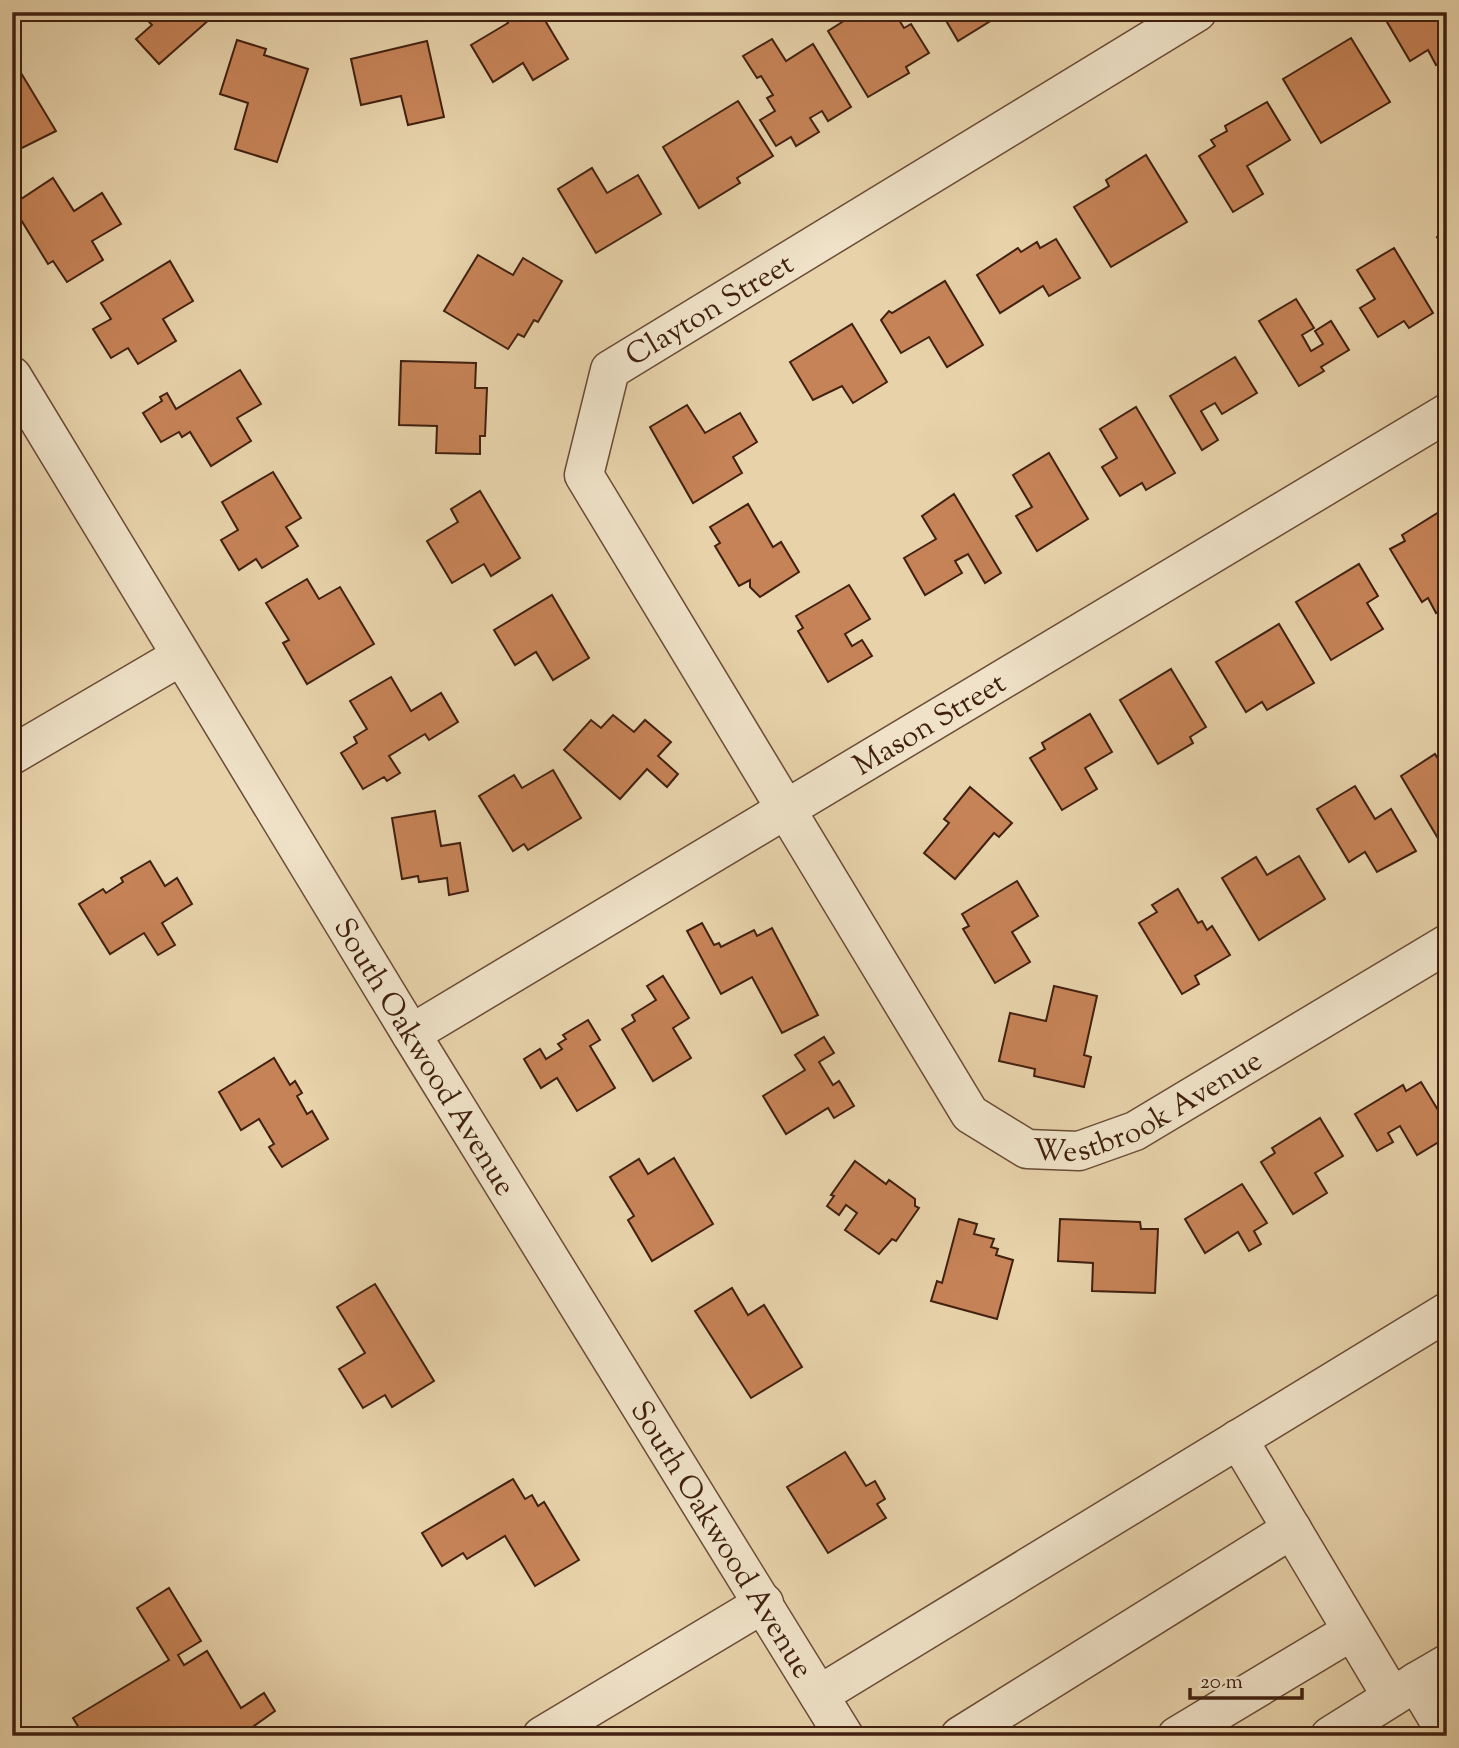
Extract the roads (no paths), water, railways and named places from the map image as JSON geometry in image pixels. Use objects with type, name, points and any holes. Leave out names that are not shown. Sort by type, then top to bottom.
[{"type":"street","name":"Clayton Street","points":[[784,808],[584,475],[610,370],[1197,12]]},
{"type":"street","name":"South Oakwood Avenue","points":[[12,376],[411,1034],[764,1602],[844,1736]]},
{"type":"street","name":"Mason Street","points":[[411,1034],[1447,412]]},
{"type":"street","points":[[12,755],[181,656]]},
{"type":"street","name":"Westbrook Avenue","points":[[784,808],[970,1114],[1027,1149],[1079,1151],[1135,1131],[1447,944]]},
{"type":"street","points":[[819,1695],[1447,1312]]},
{"type":"street","points":[[1238,1439],[1352,1630],[1418,1681],[1447,1734]]},
{"type":"street","points":[[960,1736],[1292,1529]]},
{"type":"street","points":[[542,1736],[764,1602]]},
{"type":"street","points":[[1177,1736],[1352,1630]]},
{"type":"street","points":[[1330,1736],[1418,1681]]}]
